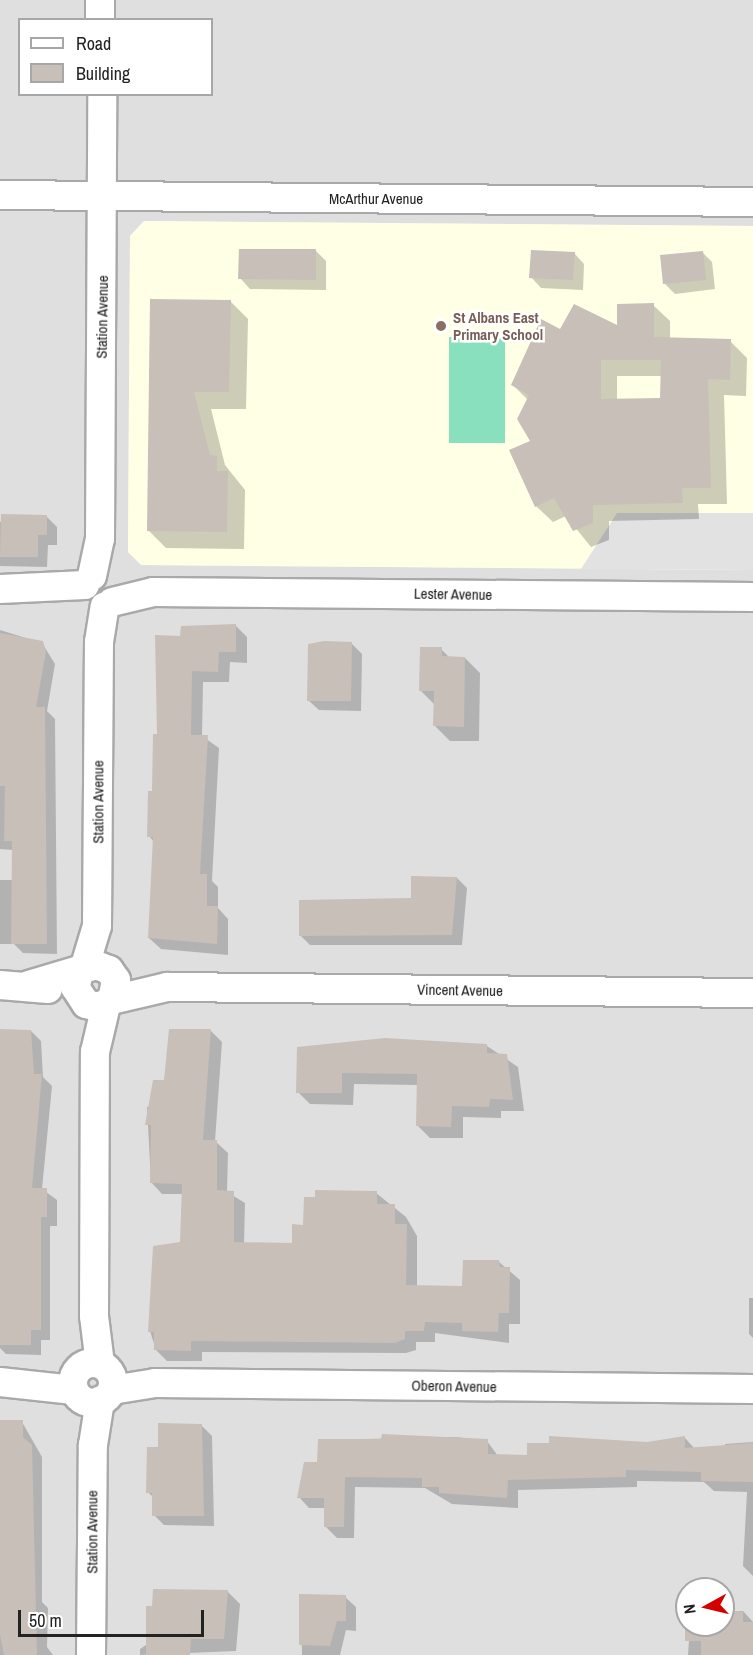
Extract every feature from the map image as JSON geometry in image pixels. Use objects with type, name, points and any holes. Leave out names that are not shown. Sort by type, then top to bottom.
[{"type":"street","points":[[100,0],[100,18]]},
{"type":"street","name":"Station Avenue","points":[[91,1655],[102,96]]},
{"type":"street","name":"McArthur Avenue","points":[[0,195],[753,202]]},
{"type":"street","name":"Lester Avenue","points":[[0,589],[753,597]]},
{"type":"street","name":"Vincent Avenue","points":[[0,985],[753,993]]},
{"type":"street","name":"Oberon Avenue","points":[[0,1382],[753,1389]]},
{"type":"shaded area","points":[[0,0],[753,0],[753,226],[144,221],[130,236],[128,552],[142,565],[753,570],[753,1655],[0,1655]]},
{"type":"shaded area","name":"St Albans East Primary School","points":[[144,221],[753,226],[753,570],[141,565],[128,552],[130,236]]},
{"type":"shaded area","points":[[617,513],[753,513],[753,570],[581,569]]},
{"type":"green space","points":[[449,337],[505,338],[505,443],[449,443]]},
{"type":"building","points":[[239,249],[316,249],[316,280],[238,279]]},
{"type":"building","points":[[531,250],[575,252],[573,280],[529,278]]},
{"type":"building","points":[[703,251],[706,280],[663,284],[660,255]]},
{"type":"building","points":[[150,299],[231,300],[229,392],[194,392],[210,455],[217,456],[217,471],[228,471],[227,532],[147,531]]},
{"type":"building","points":[[654,303],[654,337],[731,339],[730,380],[708,379],[711,488],[682,488],[683,503],[593,505],[593,523],[573,531],[554,498],[535,507],[509,450],[530,441],[517,419],[529,395],[511,385],[541,319],[560,329],[574,304],[617,325],[617,304]],"holes":[[[601,360],[661,360],[660,398],[601,399]]]},
{"type":"building","points":[[1,514],[47,515],[47,535],[38,535],[38,557],[0,557]]},
{"type":"building","points":[[236,624],[236,652],[219,652],[218,672],[192,671],[191,735],[208,735],[200,874],[207,874],[207,906],[218,906],[217,944],[148,938],[153,837],[147,837],[148,791],[152,791],[153,734],[157,734],[155,635],[180,636],[181,626]]},
{"type":"building","points":[[0,633],[43,641],[46,652],[36,707],[45,707],[47,944],[11,944],[12,841],[4,841],[5,786],[0,786]]},
{"type":"building","points":[[324,641],[352,642],[351,701],[307,701],[308,644]]},
{"type":"building","points":[[420,647],[442,647],[442,656],[465,657],[464,727],[433,726],[434,691],[419,691]]},
{"type":"building","points":[[411,876],[457,877],[452,935],[299,936],[299,900],[411,898]]},
{"type":"building","points":[[0,1029],[31,1030],[34,1074],[42,1074],[32,1188],[47,1188],[47,1217],[41,1217],[41,1330],[31,1330],[31,1345],[0,1345]]},
{"type":"building","points":[[169,1029],[211,1029],[203,1140],[217,1140],[217,1190],[234,1191],[234,1242],[292,1243],[292,1224],[303,1225],[304,1197],[315,1197],[315,1190],[377,1191],[377,1204],[395,1204],[395,1224],[407,1224],[406,1285],[462,1286],[463,1260],[499,1260],[500,1267],[510,1267],[509,1313],[499,1313],[498,1332],[462,1331],[462,1323],[425,1322],[424,1331],[405,1331],[405,1339],[395,1343],[191,1341],[191,1351],[154,1350],[154,1332],[148,1332],[153,1246],[180,1242],[182,1184],[150,1183],[151,1125],[145,1125],[153,1080],[164,1080]]},
{"type":"building","points":[[385,1038],[487,1044],[487,1053],[507,1054],[513,1100],[490,1099],[489,1107],[452,1106],[451,1127],[416,1126],[417,1074],[342,1073],[342,1093],[296,1093],[297,1047]]},
{"type":"building","points":[[0,1420],[23,1420],[23,1437],[32,1445],[37,1655],[4,1655],[0,1635]]},
{"type":"building","points":[[158,1423],[202,1424],[204,1516],[152,1516],[152,1493],[146,1493],[147,1447],[158,1447]]},
{"type":"building","points":[[382,1434],[488,1439],[488,1454],[527,1455],[527,1443],[549,1443],[549,1436],[647,1442],[685,1436],[685,1448],[753,1443],[753,1482],[701,1481],[701,1472],[626,1470],[626,1477],[508,1480],[507,1498],[439,1493],[439,1487],[422,1487],[422,1478],[345,1477],[344,1527],[324,1527],[324,1498],[297,1498],[304,1462],[317,1462],[318,1439],[381,1439]]},
{"type":"building","points":[[153,1589],[228,1590],[224,1639],[191,1639],[190,1655],[146,1655],[146,1606],[152,1606]]},
{"type":"building","points":[[299,1594],[346,1595],[346,1621],[337,1621],[330,1646],[299,1645]]},
{"type":"building","points":[[735,1612],[743,1612],[743,1622],[753,1622],[753,1655],[701,1655],[701,1641],[685,1641],[685,1637],[735,1637]]},
{"type":"place","name":"St Albans East Primary School","points":[[441,326]]}]
